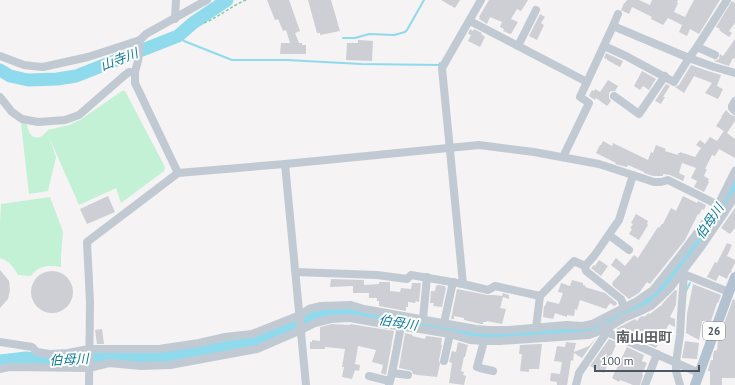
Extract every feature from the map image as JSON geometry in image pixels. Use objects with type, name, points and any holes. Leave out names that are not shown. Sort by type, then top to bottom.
[{"type":"main road","name":"26","points":[[695,385],[735,277]]},
{"type":"street","points":[[175,18],[176,0]]},
{"type":"street","points":[[178,173],[135,83],[135,72],[140,42],[146,34],[207,0]]},
{"type":"street","points":[[463,284],[442,68],[481,0]]},
{"type":"street","points":[[604,46],[665,76],[674,82],[727,0]]},
{"type":"street","points":[[518,46],[536,10]]},
{"type":"street","points":[[563,157],[589,103],[580,98],[618,14]]},
{"type":"street","points":[[470,21],[587,82]]},
{"type":"street","points":[[613,26],[689,58],[735,73]]},
{"type":"street","points":[[0,56],[24,65],[43,67],[88,57],[140,42]]},
{"type":"street","points":[[697,47],[715,55]]},
{"type":"street","points":[[0,97],[12,112],[22,120],[38,122],[66,120],[79,115],[129,72],[135,72]]},
{"type":"street","points":[[614,96],[639,114],[665,76]]},
{"type":"street","points":[[735,101],[732,106],[735,111]]},
{"type":"street","points":[[89,385],[90,302],[87,242],[178,173],[479,145],[563,157],[599,164],[654,182],[668,180],[718,205]]},
{"type":"street","points":[[285,164],[306,385]]},
{"type":"street","points":[[0,369],[9,366],[89,368],[110,363],[158,366],[177,364],[257,349],[300,323],[309,309],[333,305],[351,306],[423,320],[489,330],[567,325],[583,326],[592,324],[638,301],[653,290],[718,205],[735,171]]},
{"type":"street","points":[[585,266],[594,256],[619,220],[633,175]]},
{"type":"street","points":[[0,342],[32,347],[37,352],[49,354],[68,353],[89,349],[160,350],[225,337],[252,334],[300,323],[350,318],[450,334],[470,340],[484,341],[589,335],[607,330],[624,318],[651,306],[670,288],[682,274],[735,196]]},
{"type":"street","points":[[609,235],[629,250]]},
{"type":"street","points":[[536,328],[540,296],[574,261],[585,266],[586,271],[621,300],[624,307]]},
{"type":"street","points":[[672,267],[682,274],[731,289]]},
{"type":"street","points":[[296,272],[377,275],[407,279],[411,275],[488,290],[495,286],[540,296]]},
{"type":"street","points":[[680,385],[676,371],[676,362],[680,335],[682,274]]},
{"type":"street","points":[[423,320],[427,277]]},
{"type":"street","points":[[444,323],[453,282]]},
{"type":"street","points":[[369,376],[389,383],[402,316]]},
{"type":"street","points":[[601,320],[607,330],[656,354],[699,372]]},
{"type":"street","points":[[576,385],[579,373],[607,330]]},
{"type":"street","points":[[444,361],[450,334]]},
{"type":"street","points":[[484,341],[477,367],[493,371]]},
{"type":"street","points":[[645,385],[656,354]]},
{"type":"street","points":[[392,373],[408,375]]},
{"type":"path","points":[[204,23],[214,19],[246,0]]},
{"type":"green space","points":[[122,91],[125,91],[164,165],[164,171],[121,203],[116,188],[79,205],[49,137],[56,157],[48,191],[29,194],[21,123],[27,124],[32,136],[38,138],[45,134],[48,130],[69,125],[80,120]]},
{"type":"green space","points":[[50,197],[63,232],[61,267],[44,267],[34,272],[31,276],[18,275],[11,265],[0,258],[1,204]]},
{"type":"building","points":[[267,0],[289,0],[300,31],[295,33],[299,43],[306,45],[306,54],[280,54],[281,43],[290,43],[286,30],[283,31],[278,19],[275,20]]},
{"type":"building","points":[[308,0],[331,0],[340,31],[320,35],[320,33],[317,33]]},
{"type":"building","points":[[441,0],[460,0],[455,8]]},
{"type":"building","points":[[489,0],[528,0],[521,11],[517,9],[511,19],[518,22],[511,34],[503,31],[504,29],[500,27],[502,22],[490,17],[487,24],[479,19]]},
{"type":"building","points":[[627,0],[639,0],[650,5],[652,0],[678,0],[674,12],[685,17],[694,0],[720,0],[699,34],[690,29],[687,36],[679,32],[682,25],[668,18],[663,25],[651,19],[652,17],[632,7],[629,14],[621,10]]},
{"type":"building","points":[[732,1],[735,3],[735,23],[729,31],[732,33],[729,37],[716,27]]},
{"type":"building","points":[[540,14],[545,17],[541,23],[544,25],[537,40],[529,36]]},
{"type":"building","points":[[470,29],[473,31],[474,29],[482,33],[481,34],[485,37],[480,47],[468,41],[471,35],[468,34]]},
{"type":"building","points":[[735,39],[735,59],[733,58],[729,66],[714,61],[719,59],[720,54],[723,56]]},
{"type":"building","points":[[358,40],[373,41],[372,61],[346,60],[347,43],[358,43]]},
{"type":"building","points":[[606,53],[623,61],[620,67],[604,58]]},
{"type":"building","points":[[691,65],[721,75],[717,86],[723,89],[718,99],[705,93],[712,83],[694,76],[684,93],[675,87],[679,85]]},
{"type":"building","points":[[642,71],[656,79],[649,90],[643,86],[640,90],[634,86]]},
{"type":"building","points":[[608,80],[618,86],[615,91],[611,91],[609,93],[609,98],[611,101],[607,106],[596,98],[595,100],[589,96],[592,90],[594,91],[595,89],[600,92]]},
{"type":"building","points":[[666,84],[670,86],[663,97],[665,97],[661,104],[655,101]]},
{"type":"building","points":[[726,110],[731,115],[735,116],[735,121],[727,133],[735,139],[735,158],[719,149],[715,156],[712,155],[705,169],[707,169],[704,176],[709,179],[709,182],[704,192],[694,187],[697,181],[691,178],[696,168],[682,163],[679,173],[685,176],[683,181],[670,175],[663,174],[663,176],[653,176],[628,165],[627,167],[615,164],[616,163],[596,153],[603,141],[612,146],[613,143],[648,160],[656,145],[666,149],[665,151],[678,155],[680,152],[695,157],[701,148],[696,145],[700,140],[705,144],[710,137],[717,141],[724,131],[716,126]]},
{"type":"building","points":[[108,196],[115,212],[87,224],[80,209]]},
{"type":"building","points":[[683,196],[697,203],[698,201],[706,205],[704,210],[702,209],[699,215],[698,214],[685,240],[650,284],[647,282],[639,293],[629,299],[612,285],[620,272],[611,265],[616,258],[625,266],[634,255],[638,258],[658,227],[659,228],[663,224],[671,208],[676,211]]},
{"type":"building","points":[[735,208],[735,228],[730,234],[721,228]]},
{"type":"building","points":[[636,214],[648,221],[648,225],[639,240],[629,234],[632,229],[630,228],[633,224],[631,223]]},
{"type":"building","points":[[727,243],[732,245],[727,256],[735,260],[735,263],[727,279],[719,275],[716,281],[707,277],[715,262],[717,263]]},
{"type":"building","points":[[599,260],[608,266],[601,276],[591,268],[594,265],[595,266]]},
{"type":"building","points":[[0,270],[9,281],[10,290],[8,299],[0,308]]},
{"type":"building","points":[[52,271],[67,277],[73,292],[67,307],[52,313],[37,307],[31,292],[37,277]]},
{"type":"building","points":[[331,279],[364,280],[364,285],[379,284],[379,282],[390,282],[390,291],[400,292],[401,288],[411,289],[412,283],[421,283],[419,302],[408,302],[406,311],[379,306],[379,301],[377,301],[377,298],[369,298],[369,293],[353,293],[353,286],[330,287]]},
{"type":"building","points":[[572,280],[583,283],[583,285],[586,286],[585,287],[605,293],[617,304],[614,306],[610,303],[606,309],[580,300],[577,310],[575,309],[574,316],[567,315],[567,317],[555,313],[553,319],[543,317],[544,306],[547,301],[559,304],[563,293],[558,292],[561,283],[570,286]]},
{"type":"building","points":[[693,284],[721,295],[711,321],[702,321],[699,340],[686,333],[687,314]]},
{"type":"building","points":[[436,286],[445,286],[446,288],[442,307],[433,306],[434,303],[430,303],[431,291],[435,291]]},
{"type":"building","points":[[457,289],[487,295],[502,296],[503,293],[509,295],[509,299],[503,297],[500,308],[506,309],[502,324],[487,321],[481,324],[454,316],[454,319],[451,319]]},
{"type":"building","points":[[675,290],[677,291],[676,305],[670,317],[675,319],[675,327],[669,324],[656,348],[628,333],[627,335],[616,329],[635,319],[637,321],[640,317],[644,317],[649,313],[650,314],[661,306]]},
{"type":"building","points":[[733,299],[735,300],[735,378],[722,378],[722,385],[710,385],[710,371],[708,370],[711,360],[713,360],[714,351],[717,350],[718,340]]},
{"type":"building","points":[[332,324],[350,324],[394,331],[386,375],[381,373],[383,365],[372,362],[376,350],[358,346],[355,364],[360,365],[359,371],[355,370],[352,379],[342,377],[345,349],[325,347],[325,349],[310,349],[310,342],[312,342],[312,340],[320,341],[320,327]]},
{"type":"building","points":[[102,329],[104,344],[97,344],[95,330]]},
{"type":"building","points":[[405,333],[425,339],[426,336],[442,338],[439,360],[440,364],[437,377],[413,374],[412,371],[399,368]]},
{"type":"building","points":[[596,338],[582,358],[574,353],[573,361],[571,360],[567,385],[557,385],[557,382],[550,381],[551,373],[560,374],[562,362],[554,361],[557,346],[565,347],[566,342],[576,343],[574,352],[589,346]]},
{"type":"building","points":[[609,339],[616,342],[616,345],[604,373],[590,366]]},
{"type":"building","points":[[685,341],[699,343],[697,359],[682,358]]},
{"type":"building","points":[[458,342],[468,345],[461,371],[464,372],[463,375],[466,376],[464,385],[449,383],[452,363],[449,362],[452,351],[456,352]]},
{"type":"building","points":[[542,344],[539,369],[529,369],[529,372],[520,371],[522,354],[519,354],[520,345]]},
{"type":"building","points":[[627,347],[644,355],[642,361],[647,363],[642,374],[640,385],[633,385],[620,380],[619,382],[612,378]]},
{"type":"waterway","name":"山寺川","points":[[0,70],[10,76],[28,80],[57,79],[76,76],[178,36],[193,23],[227,0]]},
{"type":"waterway","points":[[343,38],[355,38],[369,34],[394,35],[405,32],[424,0]]},
{"type":"waterway","points":[[180,35],[184,41],[232,60],[287,60],[361,64],[439,65],[440,63]]},
{"type":"waterway","name":"伯母川","points":[[0,361],[26,358],[51,361],[108,356],[160,358],[218,349],[262,340],[323,314],[336,312],[489,336],[590,330],[647,302],[655,295],[666,283],[722,205],[735,183]]},
{"type":"waterway","points":[[686,291],[690,283]]},
{"type":"district","name":"南山田町","points":[[644,337]]}]
